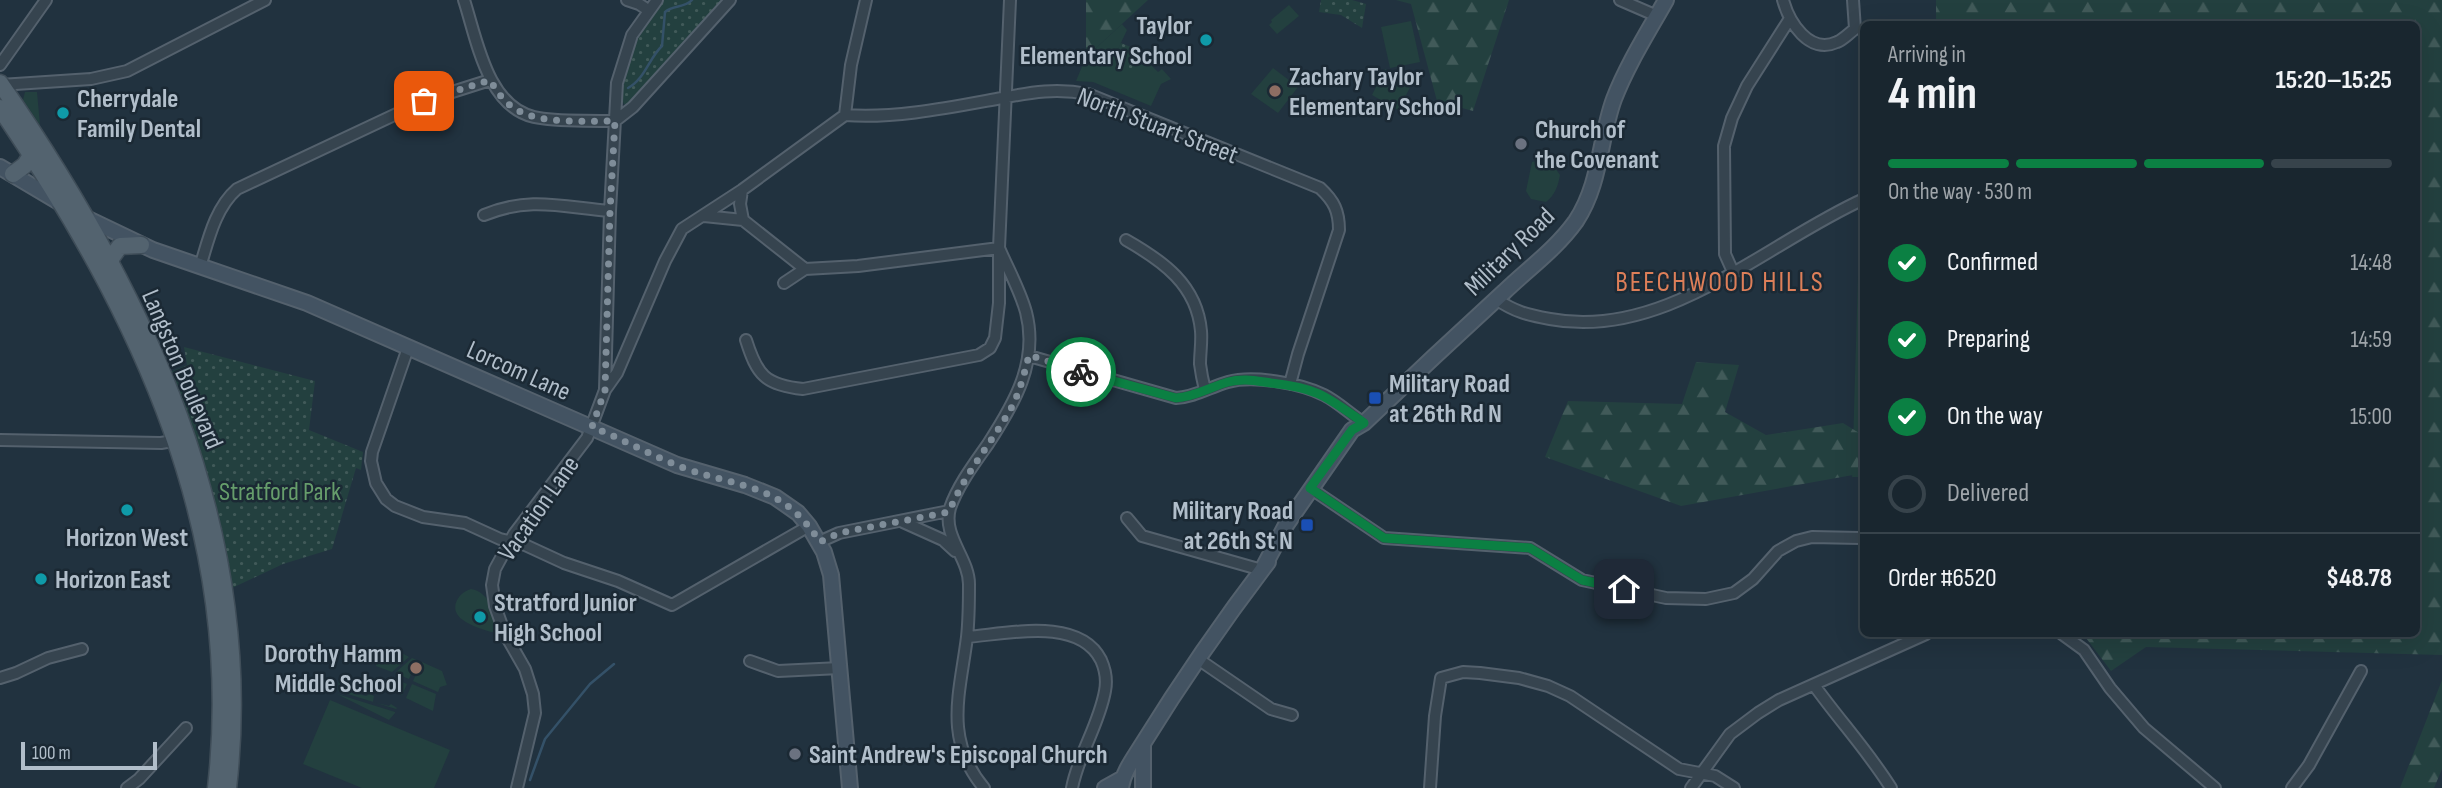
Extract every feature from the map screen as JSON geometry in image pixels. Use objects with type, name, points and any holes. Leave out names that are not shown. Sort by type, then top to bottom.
[{"type":"main road","name":"Langston Boulevard","points":[[0,85],[50,158],[110,264],[182,439],[212,520],[227,606],[233,704],[228,788]]},
{"type":"main road","name":"Langston Boulevard","points":[[0,108],[62,204],[138,334]]},
{"type":"main road","points":[[6,171],[24,165],[31,155]]},
{"type":"main road","points":[[110,264],[120,246],[141,245]]},
{"type":"main road","name":"Langston Boulevard","points":[[182,439],[215,611],[220,699],[216,788]]},
{"type":"street","points":[[0,65],[46,0]]},
{"type":"street","points":[[0,85],[91,79],[127,71],[265,0]]},
{"type":"street","points":[[464,0],[490,80],[510,106],[532,117],[615,121],[643,97],[730,0]]},
{"type":"street","points":[[627,0],[648,10]]},
{"type":"street","points":[[605,390],[617,83],[632,35],[657,0]]},
{"type":"street","points":[[845,115],[851,65],[866,0]]},
{"type":"street","points":[[746,340],[753,364],[760,374],[783,387],[803,389],[979,355],[990,348],[995,338],[1000,289],[999,248],[1010,0]]},
{"type":"street","points":[[1620,0],[1657,16]]},
{"type":"street","name":"Military Road","points":[[1123,781],[1198,659],[1262,570],[1286,524],[1314,491],[1352,430],[1364,423],[1496,299],[1554,249],[1577,219],[1598,171],[1613,101],[1666,0]]},
{"type":"street","points":[[1783,0],[1789,20],[1802,34],[1814,43],[1827,45],[1839,42],[1855,29],[1853,0]]},
{"type":"street","points":[[1733,272],[1725,254],[1724,146],[1732,118],[1747,86],[1789,20]]},
{"type":"street","points":[[200,267],[218,214],[225,201],[237,189],[424,101],[490,80]]},
{"type":"street","name":"North Stuart Street","points":[[845,115],[874,117],[1051,89],[1067,90],[1088,94],[1320,188],[1335,204],[1339,215],[1339,230],[1290,384]]},
{"type":"street","name":"Vacation Lane","points":[[517,788],[535,713],[533,694],[525,669],[505,634],[495,606],[492,584],[495,569],[509,541],[583,444],[605,390],[617,373],[665,261],[682,229],[742,190],[845,115]]},
{"type":"street","name":"Lorcom Lane","points":[[6,171],[84,217],[141,245],[307,303],[677,465],[760,490],[788,505],[809,526],[820,542],[834,589],[850,788]]},
{"type":"street","points":[[742,190],[740,205],[743,220]]},
{"type":"street","points":[[1496,299],[1513,311],[1564,322],[1596,323],[1619,320],[1671,304],[1860,201]]},
{"type":"street","points":[[484,215],[506,206],[529,203],[610,211]]},
{"type":"street","points":[[704,216],[743,220],[805,269]]},
{"type":"street","points":[[1126,240],[1160,261],[1189,290],[1198,310],[1202,332],[1200,366],[1205,390]]},
{"type":"street","points":[[784,283],[805,269],[858,266],[999,248]]},
{"type":"street","points":[[984,788],[968,765],[957,729],[959,679],[967,637],[969,581],[952,538],[949,512],[956,494],[1010,411],[1022,384],[1029,355],[1026,310],[999,248]]},
{"type":"street","points":[[408,348],[372,452],[373,474],[380,491],[395,506],[423,517],[465,523],[564,563],[618,581],[672,605],[809,526]]},
{"type":"street","points":[[1029,355],[1165,396],[1188,398],[1205,390],[1242,380],[1290,384],[1322,394],[1364,423]]},
{"type":"street","points":[[0,440],[161,443],[182,439]]},
{"type":"street","points":[[1314,491],[1384,538],[1530,548],[1582,580],[1666,598],[1706,599],[1734,593],[1753,579],[1778,551],[1796,541],[1812,537],[1860,538]]},
{"type":"street","points":[[820,542],[839,533],[949,512]]},
{"type":"street","points":[[1127,518],[1142,536],[1262,570]]},
{"type":"street","points":[[903,522],[943,540],[957,552]]},
{"type":"street","points":[[967,637],[1061,631],[1080,638],[1099,655],[1104,666],[1105,692],[1072,788]]},
{"type":"street","points":[[1691,788],[1730,734],[1779,700],[1919,637]]},
{"type":"street","points":[[2066,637],[2084,650],[2110,688],[2144,728],[2215,788]]},
{"type":"street","points":[[0,678],[48,658],[82,649]]},
{"type":"street","points":[[1198,659],[1271,709],[1292,715]]},
{"type":"street","points":[[750,661],[778,671],[840,668]]},
{"type":"street","points":[[2292,788],[2309,765],[2361,671]]},
{"type":"street","points":[[1430,788],[1435,716],[1441,678],[1463,672],[1502,675],[1548,686],[1570,696],[1679,768],[1715,776],[1734,788]]},
{"type":"street","points":[[1814,685],[1841,723],[1861,744],[1891,788]]},
{"type":"street","points":[[127,788],[141,783],[186,728]]},
{"type":"street","name":"Military Road","points":[[1142,785],[1144,743]]},
{"type":"street","points":[[845,788],[848,765]]},
{"type":"street","points":[[1105,788],[1123,781],[1131,774],[1136,775],[1142,785]]},
{"type":"green space","points":[[662,0],[723,0],[628,105],[624,104],[622,93],[626,65],[639,35]]},
{"type":"green space","points":[[1086,0],[1148,0],[1086,57]]},
{"type":"green space","points":[[1321,0],[1352,0],[1366,4],[1362,28],[1341,15],[1319,12]]},
{"type":"green space","points":[[1396,0],[1509,0],[1473,111],[1437,101],[1411,4]]},
{"type":"green space","points":[[1936,0],[2442,0],[2442,655],[2146,647],[2111,671],[2085,637],[2420,637],[2420,21],[1936,21]]},
{"type":"green space","points":[[1289,5],[1299,16],[1277,34],[1269,25],[1271,20]]},
{"type":"green space","points":[[1411,21],[1420,62],[1390,68],[1381,27]]},
{"type":"green space","points":[[1122,24],[1127,30],[1113,60],[1142,63],[1139,61],[1143,57],[1158,72],[1162,69],[1171,79],[1161,84],[1151,106],[1093,82],[1076,81],[1086,57]]},
{"type":"green space","points":[[1121,43],[1140,51],[1141,56],[1138,59],[1142,63],[1133,72],[1125,64],[1112,60]]},
{"type":"green space","points":[[1273,68],[1298,87],[1278,113],[1251,94]]},
{"type":"green space","points":[[1385,69],[1413,82],[1398,110],[1372,95]]},
{"type":"green space","points":[[25,92],[37,92],[40,125],[23,100]]},
{"type":"green space","points":[[1532,162],[1553,165],[1560,175],[1556,190],[1546,202],[1531,199],[1526,191]]},
{"type":"green space","points":[[1860,209],[1860,477],[1852,477]]},
{"type":"green space","name":"Stratford Park","points":[[184,347],[315,381],[309,430],[363,452],[361,470],[356,468],[332,549],[283,564],[232,588],[222,532],[208,478],[191,424],[170,372],[187,365]]},
{"type":"green space","points":[[1696,362],[1739,365],[1725,412],[1766,435],[1843,423],[1860,434],[1860,474],[1681,506],[1545,457],[1568,401],[1682,404]]},
{"type":"green space","points":[[471,589],[482,594],[490,603],[499,626],[496,633],[474,626],[458,616],[456,602],[462,594]]},
{"type":"green space","points":[[402,653],[409,657],[392,672],[376,666],[377,657],[399,659]]},
{"type":"green space","points":[[412,658],[417,660],[409,679],[395,673]]},
{"type":"green space","points":[[422,662],[442,671],[447,685],[440,687],[438,692],[413,681]]},
{"type":"green space","points":[[391,677],[407,684],[402,695],[381,685]]},
{"type":"green space","points":[[339,678],[350,683],[347,691],[366,696],[370,694],[374,696],[373,702],[338,691]]},
{"type":"green space","points":[[2442,680],[2442,769],[2434,788],[2400,788]]},
{"type":"green space","points":[[412,684],[436,694],[433,711],[406,698]]},
{"type":"green space","points":[[337,694],[395,712],[395,713],[389,720]]},
{"type":"green space","points":[[330,700],[450,750],[434,788],[362,788],[303,764]]},
{"type":"waterway","points":[[628,88],[639,79],[662,46],[665,12],[692,0]]},
{"type":"waterway","points":[[530,780],[545,739],[590,684],[614,664]]},
{"type":"way so far","points":[[424,101],[490,80],[510,106],[532,117],[615,121],[605,390],[592,427],[695,472],[746,485],[775,497],[798,513],[820,542],[839,533],[949,512],[956,494],[1010,411],[1022,384],[1029,355],[1081,372]]},
{"type":"place","name":"Taylor Elementary School","points":[[1206,40]]},
{"type":"place","name":"Zachary Taylor Elementary School","points":[[1275,91]]},
{"type":"place","name":"Cherrydale Family Dental","points":[[63,113]]},
{"type":"place","name":"Church of the Covenant","points":[[1521,144]]},
{"type":"place","name":"Military Road at 26th Rd N","points":[[1375,398]]},
{"type":"place","name":"Horizon West","points":[[127,510]]},
{"type":"place","name":"Military Road at 26th St N","points":[[1307,525]]},
{"type":"place","name":"Horizon East","points":[[41,579]]},
{"type":"place","name":"Stratford Junior High School","points":[[480,617]]},
{"type":"place","name":"Dorothy Hamm Middle School","points":[[416,668]]},
{"type":"place","name":"Saint Andrew's Episcopal Church","points":[[795,754]]},
{"type":"district","name":"BEECHWOOD HILLS","points":[[1720,281]]},
{"type":"route","points":[[1081,372],[1176,398],[1188,398],[1205,390],[1242,380],[1290,384],[1322,394],[1364,423],[1352,430],[1310,488],[1363,525],[1384,538],[1530,548],[1582,580],[1624,589]]}]
